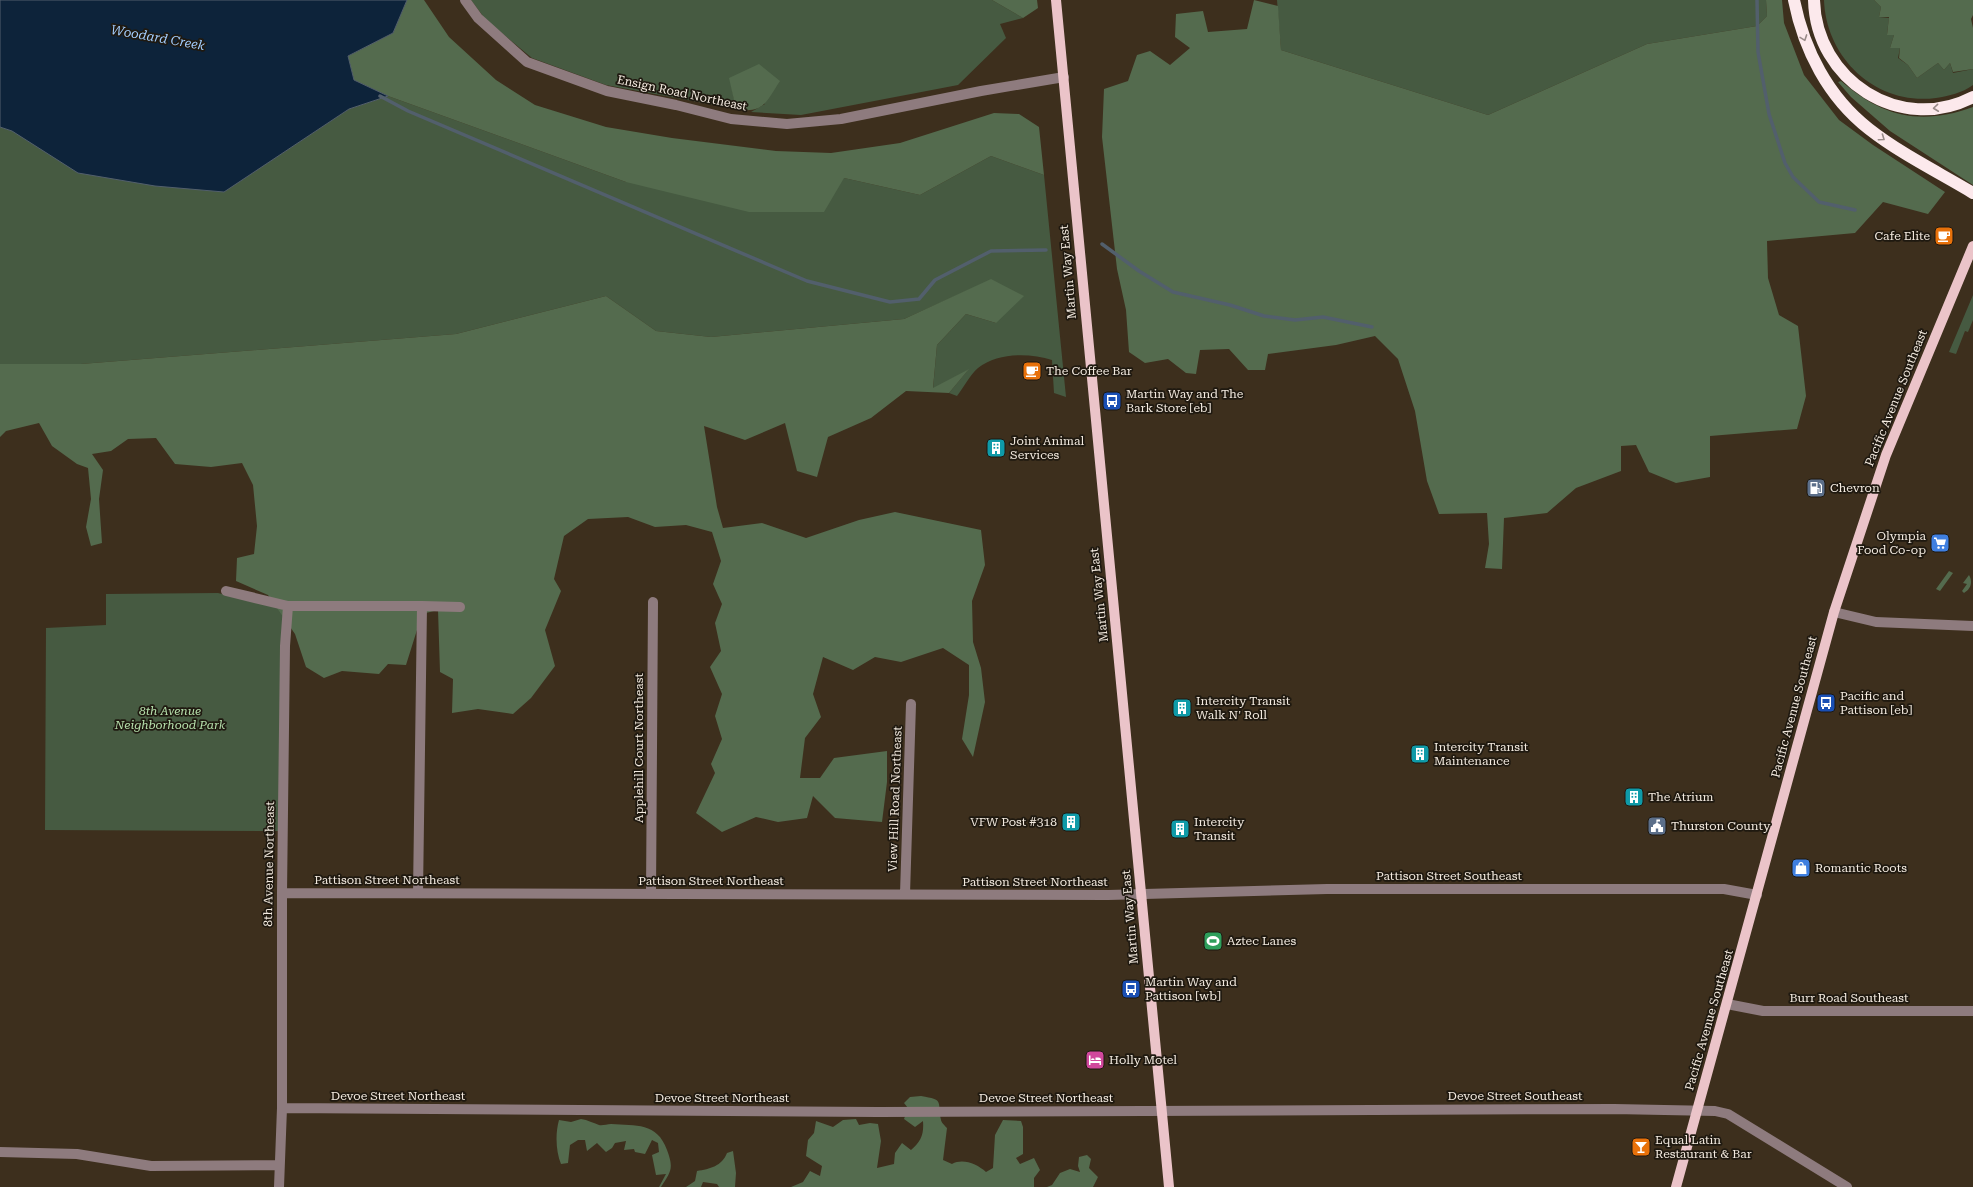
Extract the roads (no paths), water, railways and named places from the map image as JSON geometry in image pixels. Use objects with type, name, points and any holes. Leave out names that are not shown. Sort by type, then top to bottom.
[{"type":"highway","points":[[1794,0],[1803,38],[1812,58],[1823,77],[1851,112],[1869,129],[1899,149],[1973,193]]},
{"type":"highway","points":[[1814,0],[1816,25],[1827,52],[1842,72],[1864,91],[1890,104],[1918,109],[1938,108],[1956,104],[1973,97]]},
{"type":"main road","name":"Martin Way East","points":[[1056,0],[1169,1187]]},
{"type":"main road","name":"Pacific Avenue Southeast","points":[[1676,1187],[1834,612],[1886,455],[1973,246]]},
{"type":"street","name":"Ensign Road Northeast","points":[[465,0],[478,18],[527,62],[607,91],[676,105],[731,119],[788,124],[841,119],[981,91],[1064,77]]},
{"type":"street","points":[[226,591],[288,606],[460,607]]},
{"type":"street","name":"Applehill Court Northeast","points":[[651,894],[653,602]]},
{"type":"street","name":"8th Avenue Northeast","points":[[279,1187],[282,1108],[282,893],[285,646],[288,606]]},
{"type":"street","points":[[418,893],[422,606]]},
{"type":"street","points":[[1834,612],[1876,622],[1973,626]]},
{"type":"street","name":"View Hill Road Northeast","points":[[905,894],[911,704]]},
{"type":"street","name":"Pattison Street Southeast","points":[[1141,894],[1327,889],[1724,889],[1757,894]]},
{"type":"street","name":"Pattison Street Northeast","points":[[282,893],[1141,894]]},
{"type":"street","name":"Burr Road Southeast","points":[[1726,1004],[1763,1011],[1973,1011]]},
{"type":"street","name":"Devoe Street Northeast","points":[[282,1108],[878,1112],[1162,1111]]},
{"type":"street","name":"Devoe Street Southeast","points":[[1162,1111],[1606,1109],[1715,1111],[1728,1114],[1847,1187]]},
{"type":"street","points":[[0,1152],[77,1154],[151,1166],[279,1165]]},
{"type":"water","points":[[0,0],[407,0],[393,33],[348,56],[354,80],[388,96],[349,109],[224,192],[155,186],[78,173],[12,131],[0,127]]},
{"type":"waterway","name":"Woodard Creek","points":[[1757,0],[1758,52],[1769,114],[1785,163],[1793,177],[1819,202],[1855,210]]},
{"type":"waterway","points":[[380,96],[408,111],[807,281],[890,302],[919,299],[935,280],[991,251],[1046,250]]},
{"type":"waterway","points":[[1102,244],[1139,271],[1173,292],[1230,305],[1264,316],[1295,320],[1323,317],[1372,327]]},
{"type":"place","name":"Cafe Elite","points":[[1944,236]]},
{"type":"place","name":"The Coffee Bar","points":[[1032,371]]},
{"type":"place","name":"Martin Way and The Bark Store [eb]","points":[[1112,401]]},
{"type":"place","name":"Joint Animal Services","points":[[996,448]]},
{"type":"place","name":"Chevron","points":[[1816,488]]},
{"type":"place","name":"Olympia Food Co-op","points":[[1940,543]]},
{"type":"place","name":"Pacific and Pattison [eb]","points":[[1826,703]]},
{"type":"place","name":"Intercity Transit Walk N' Roll","points":[[1182,708]]},
{"type":"place","name":"Intercity Transit Maintenance","points":[[1420,754]]},
{"type":"place","name":"The Atrium","points":[[1634,797]]},
{"type":"place","name":"VFW Post #318","points":[[1071,822]]},
{"type":"place","name":"Thurston County","points":[[1657,826]]},
{"type":"place","name":"Intercity Transit","points":[[1180,829]]},
{"type":"place","name":"Romantic Roots","points":[[1801,868]]},
{"type":"place","name":"Aztec Lanes","points":[[1213,941]]},
{"type":"place","name":"Martin Way and Pattison [wb]","points":[[1131,989]]},
{"type":"place","name":"Holly Motel","points":[[1095,1060]]},
{"type":"place","name":"Equal Latin Restaurant & Bar","points":[[1641,1147]]},
{"type":"park label","name":"8th Avenue Neighborhood Park","points":[[170,718]]}]
